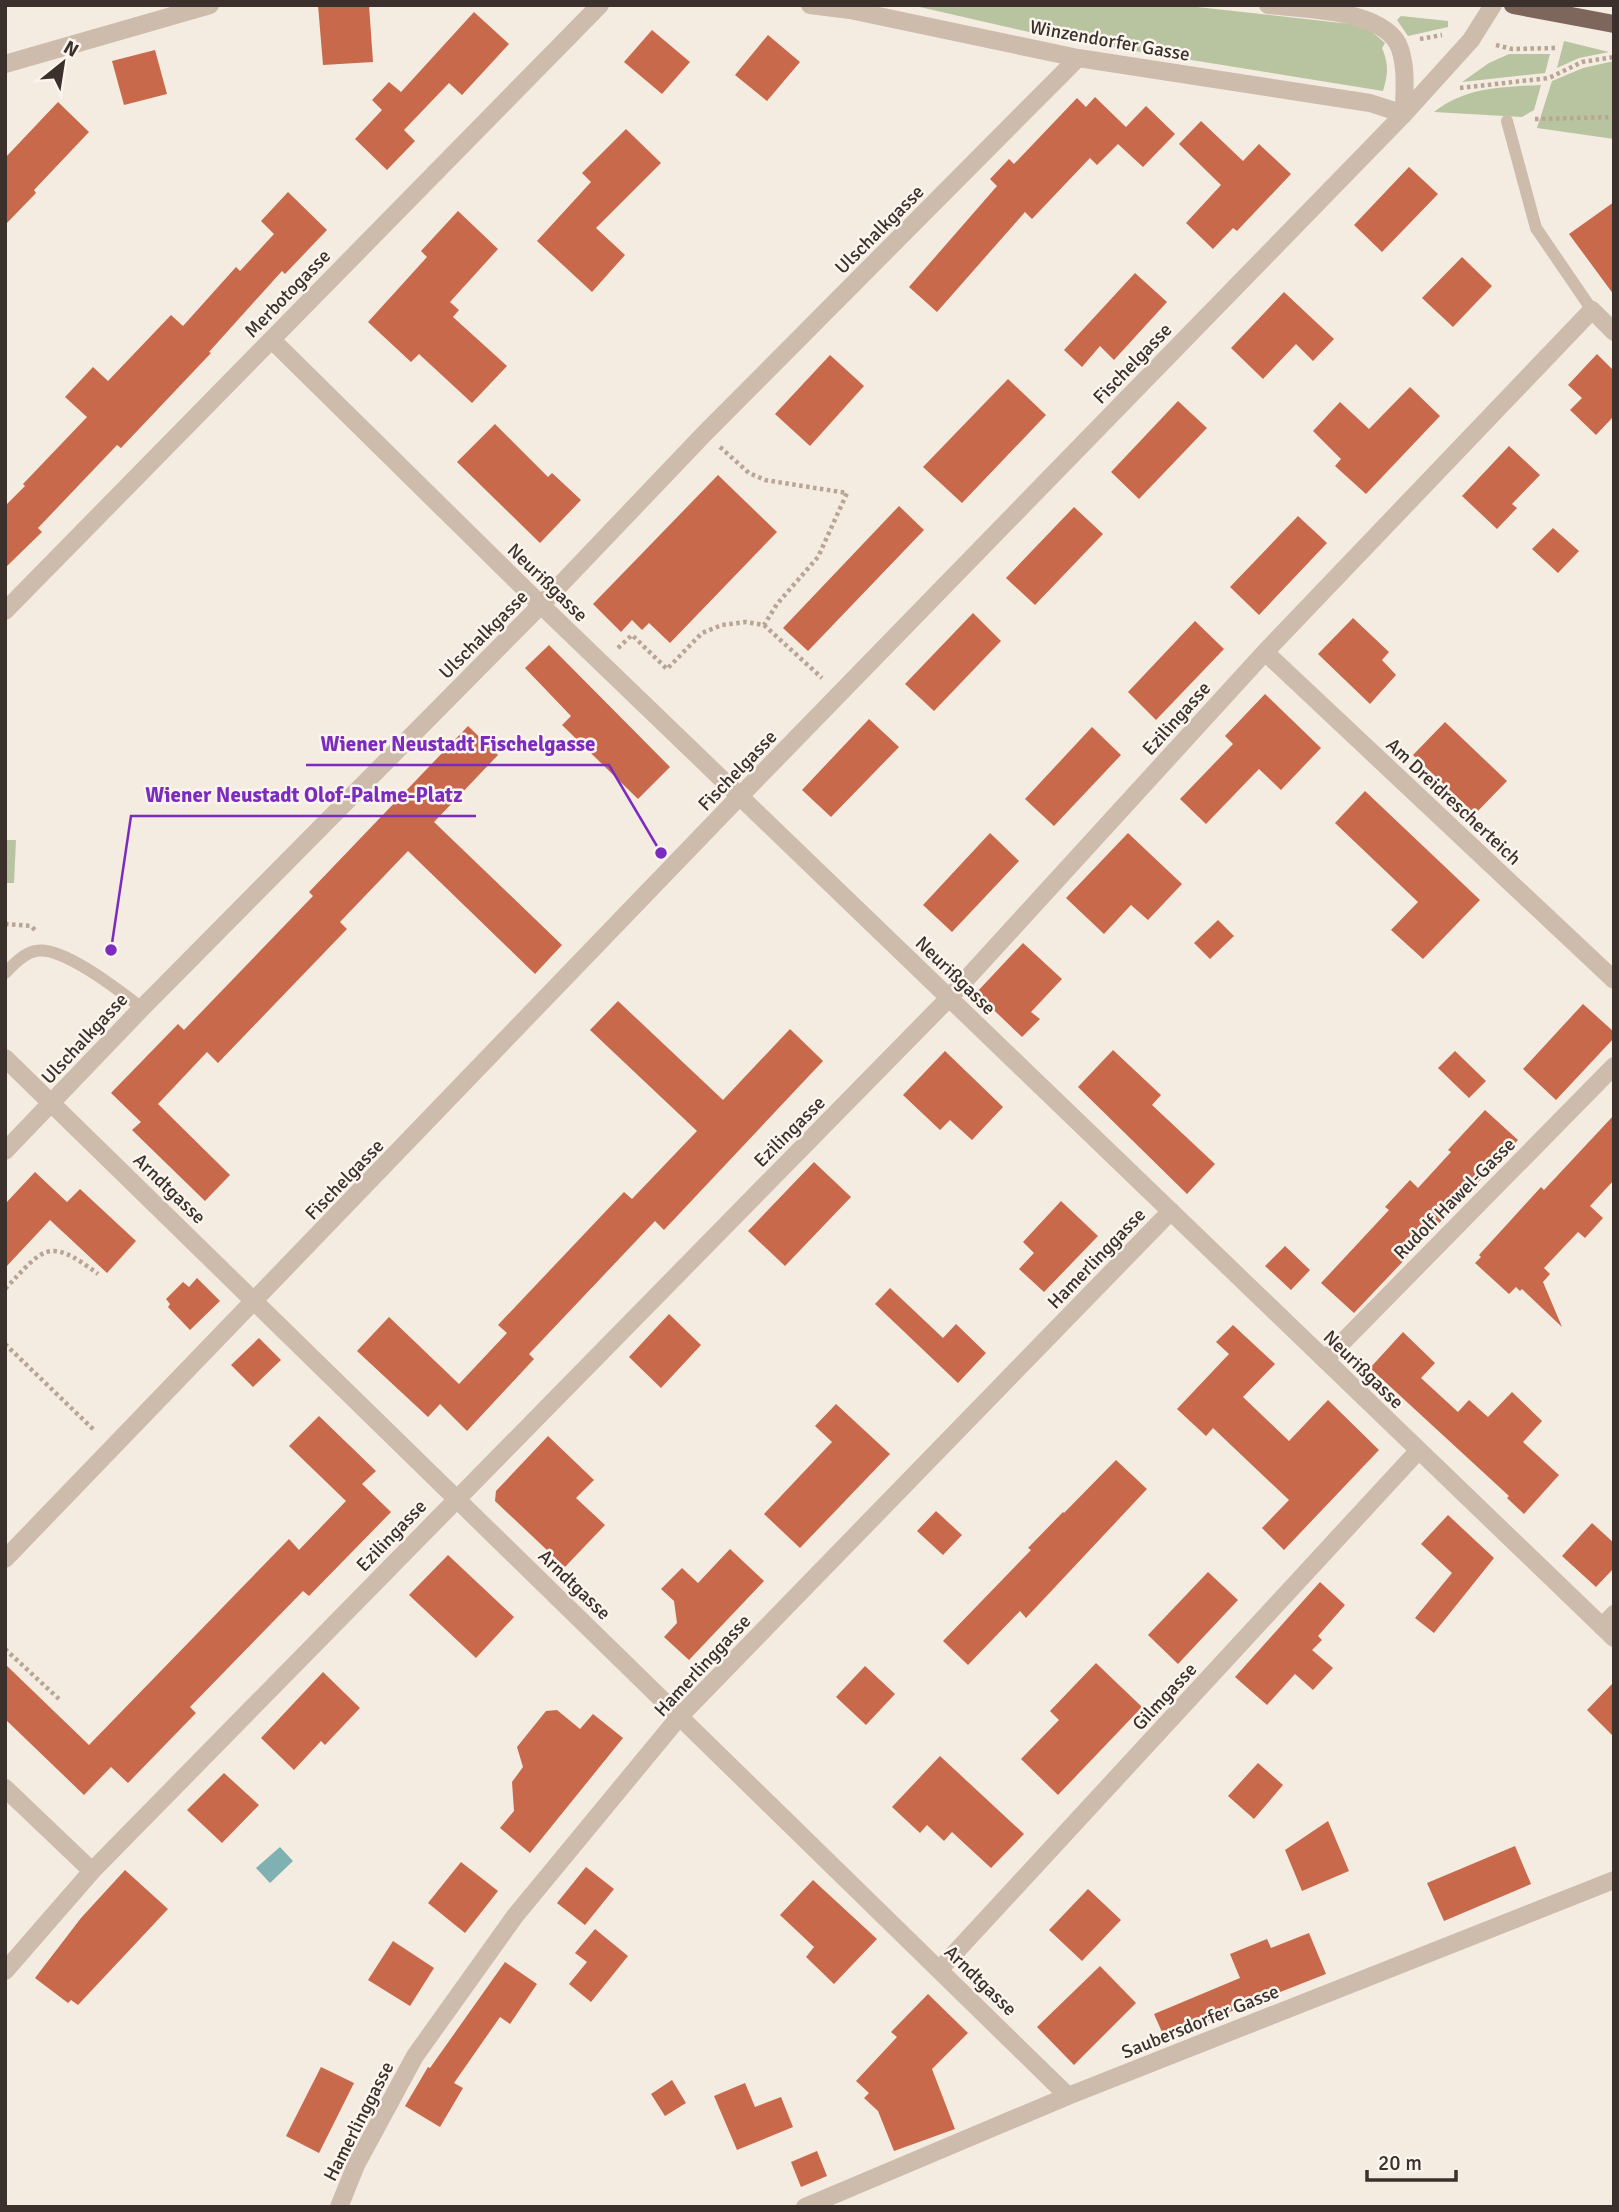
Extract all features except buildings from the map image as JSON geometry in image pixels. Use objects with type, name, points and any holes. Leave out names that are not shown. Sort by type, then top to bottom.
[{"type":"main road","points":[[1513,5],[1614,24]]},
{"type":"street","points":[[5,64],[210,5]]},
{"type":"street","name":"Merbotogasse","points":[[5,611],[600,5]]},
{"type":"street","name":"Winzendorfer Gasse","points":[[810,5],[850,10],[1078,58],[1370,103],[1404,114]]},
{"type":"street","points":[[1268,5],[1349,15],[1376,24],[1389,33],[1399,46],[1405,70],[1404,114]]},
{"type":"street","name":"Fischelgasse","points":[[5,1559],[740,796],[1404,114],[1472,40],[1493,5]]},
{"type":"street","name":"Ulschalkgasse","points":[[5,1151],[142,1008],[541,605],[705,433],[1078,58]]},
{"type":"street","points":[[1592,310],[1614,332]]},
{"type":"street","name":"Ezilingasse","points":[[5,1970],[92,1871],[949,998],[1265,652],[1592,310]]},
{"type":"street","name":"Neurißgasse","points":[[272,340],[541,605],[1325,1360],[1610,1626]]},
{"type":"street","name":"Am Dreidrescherteich","points":[[1265,652],[1614,980]]},
{"type":"street","name":"Arndtgasse","points":[[5,1058],[1068,2096]]},
{"type":"street","name":"Rudolf Hawel-Gasse","points":[[1325,1360],[1614,1066]]},
{"type":"street","name":"Hamerlinggasse","points":[[339,2207],[356,2165],[415,2056],[515,1916],[680,1716],[1171,1211]]},
{"type":"street","name":"Gilmgasse","points":[[940,1969],[1419,1450]]},
{"type":"street","points":[[5,1788],[92,1871]]},
{"type":"street","name":"Saubersdorfer Gasse","points":[[805,2207],[1068,2096],[1614,1880]]},
{"type":"lane","points":[[1507,121],[1536,228],[1592,310]]},
{"type":"lane","points":[[5,973],[16,962],[37,950],[60,954],[97,975],[142,1008]]},
{"type":"path","points":[[1424,92],[1549,78],[1582,62],[1614,57]]},
{"type":"path","points":[[1535,119],[1614,117]]},
{"type":"path","points":[[705,433],[749,473],[765,480],[847,492],[818,557],[777,604],[764,625]]},
{"type":"path","points":[[603,664],[632,635],[667,669],[702,633],[722,625],[746,622],[764,625],[839,694]]},
{"type":"path","points":[[5,1289],[32,1260],[51,1252],[58,1251],[75,1256],[98,1274]]},
{"type":"path","points":[[5,1344],[113,1448]]},
{"type":"path","points":[[5,1648],[59,1699]]},
{"type":"green space","points":[[911,5],[1179,5],[1350,24],[1371,31],[1385,43],[1382,48],[1387,74],[1383,91],[1055,38]]},
{"type":"green space","points":[[1401,16],[1448,21],[1448,27],[1408,36],[1397,20]]},
{"type":"green space","points":[[1564,41],[1609,52],[1579,58],[1557,68]]},
{"type":"green space","points":[[1509,54],[1550,54],[1545,73],[1462,82],[1489,63]]},
{"type":"green space","points":[[1614,61],[1614,139],[1537,128],[1552,81],[1583,68]]},
{"type":"green space","points":[[1541,85],[1534,110],[1522,117],[1434,112],[1471,93]]},
{"type":"green space","points":[[5,840],[16,840],[14,883],[5,883]]},
{"type":"water","points":[[280,1847],[293,1861],[270,1883],[256,1868]]},
{"type":"place","name":"Wiener Neustadt Fischelgasse","points":[[661,853]]},
{"type":"place","name":"Wiener Neustadt Olof-Palme-Platz","points":[[111,950]]}]
